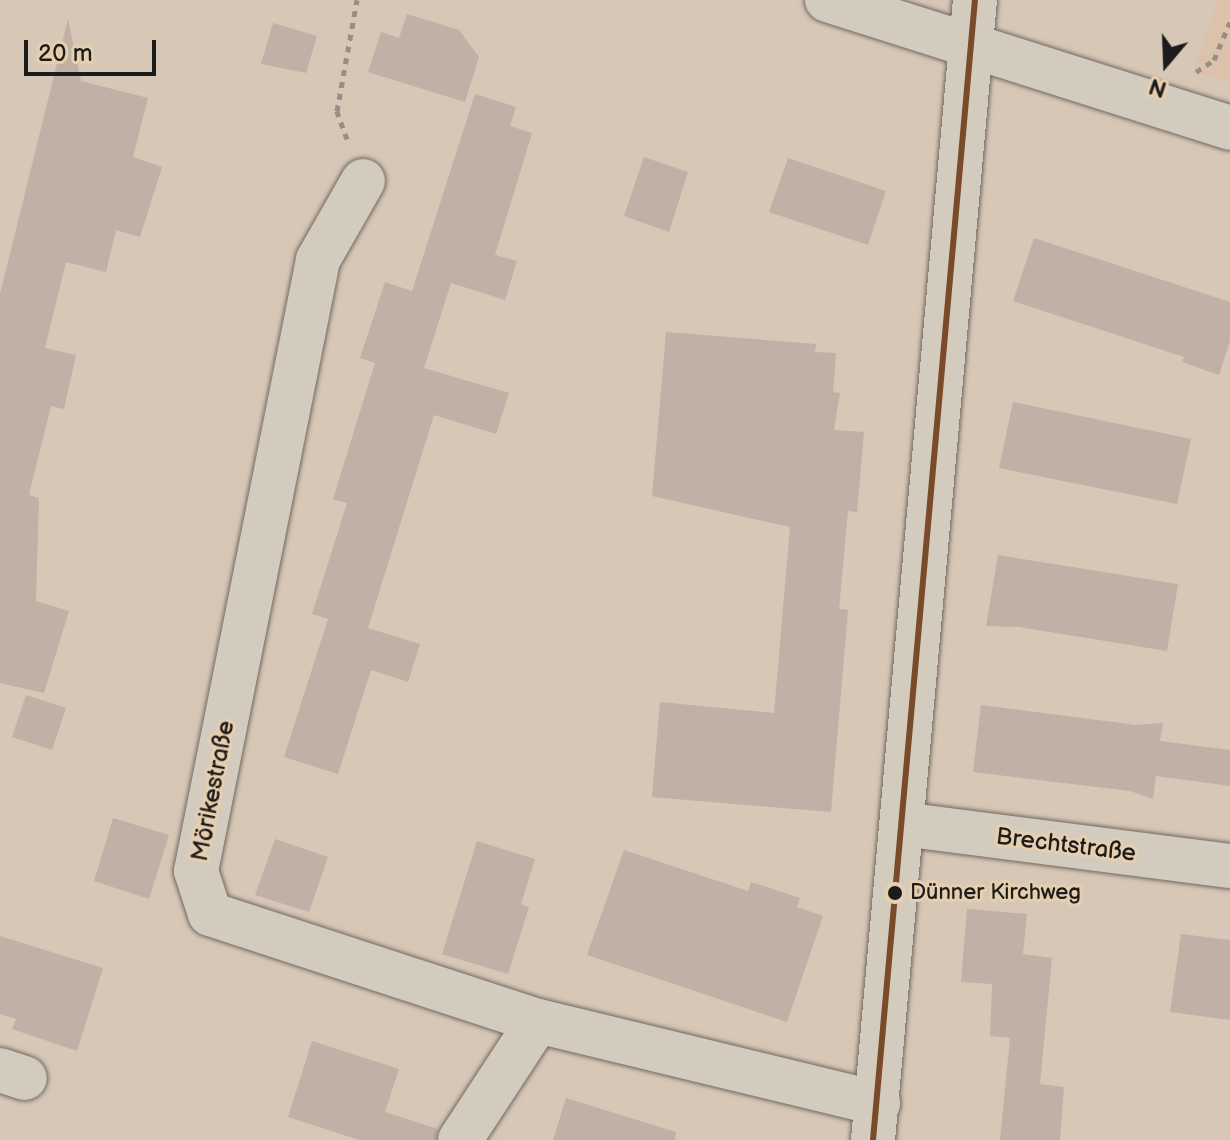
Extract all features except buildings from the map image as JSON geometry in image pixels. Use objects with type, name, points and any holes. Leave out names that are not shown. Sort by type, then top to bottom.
[{"type":"street","points":[[827,0],[1230,128]]},
{"type":"street","points":[[875,1121],[975,0]]},
{"type":"street","name":"Mörikestraße","points":[[363,181],[318,260],[196,871],[210,914],[538,1021],[875,1121]]},
{"type":"street","name":"Brechtstraße","points":[[902,824],[1230,866]]},
{"type":"street","points":[[460,1140],[538,1021]]},
{"type":"path","points":[[357,0],[337,111],[363,181]]},
{"type":"path","points":[[1177,111],[1190,77],[1214,60],[1230,22]]},
{"type":"shaded area","points":[[1218,0],[1230,0],[1230,83],[1193,71]]},
{"type":"transit line","points":[[873,1140],[975,0]]},
{"type":"place","name":"Dünner Kirchweg","points":[[895,893]]}]
